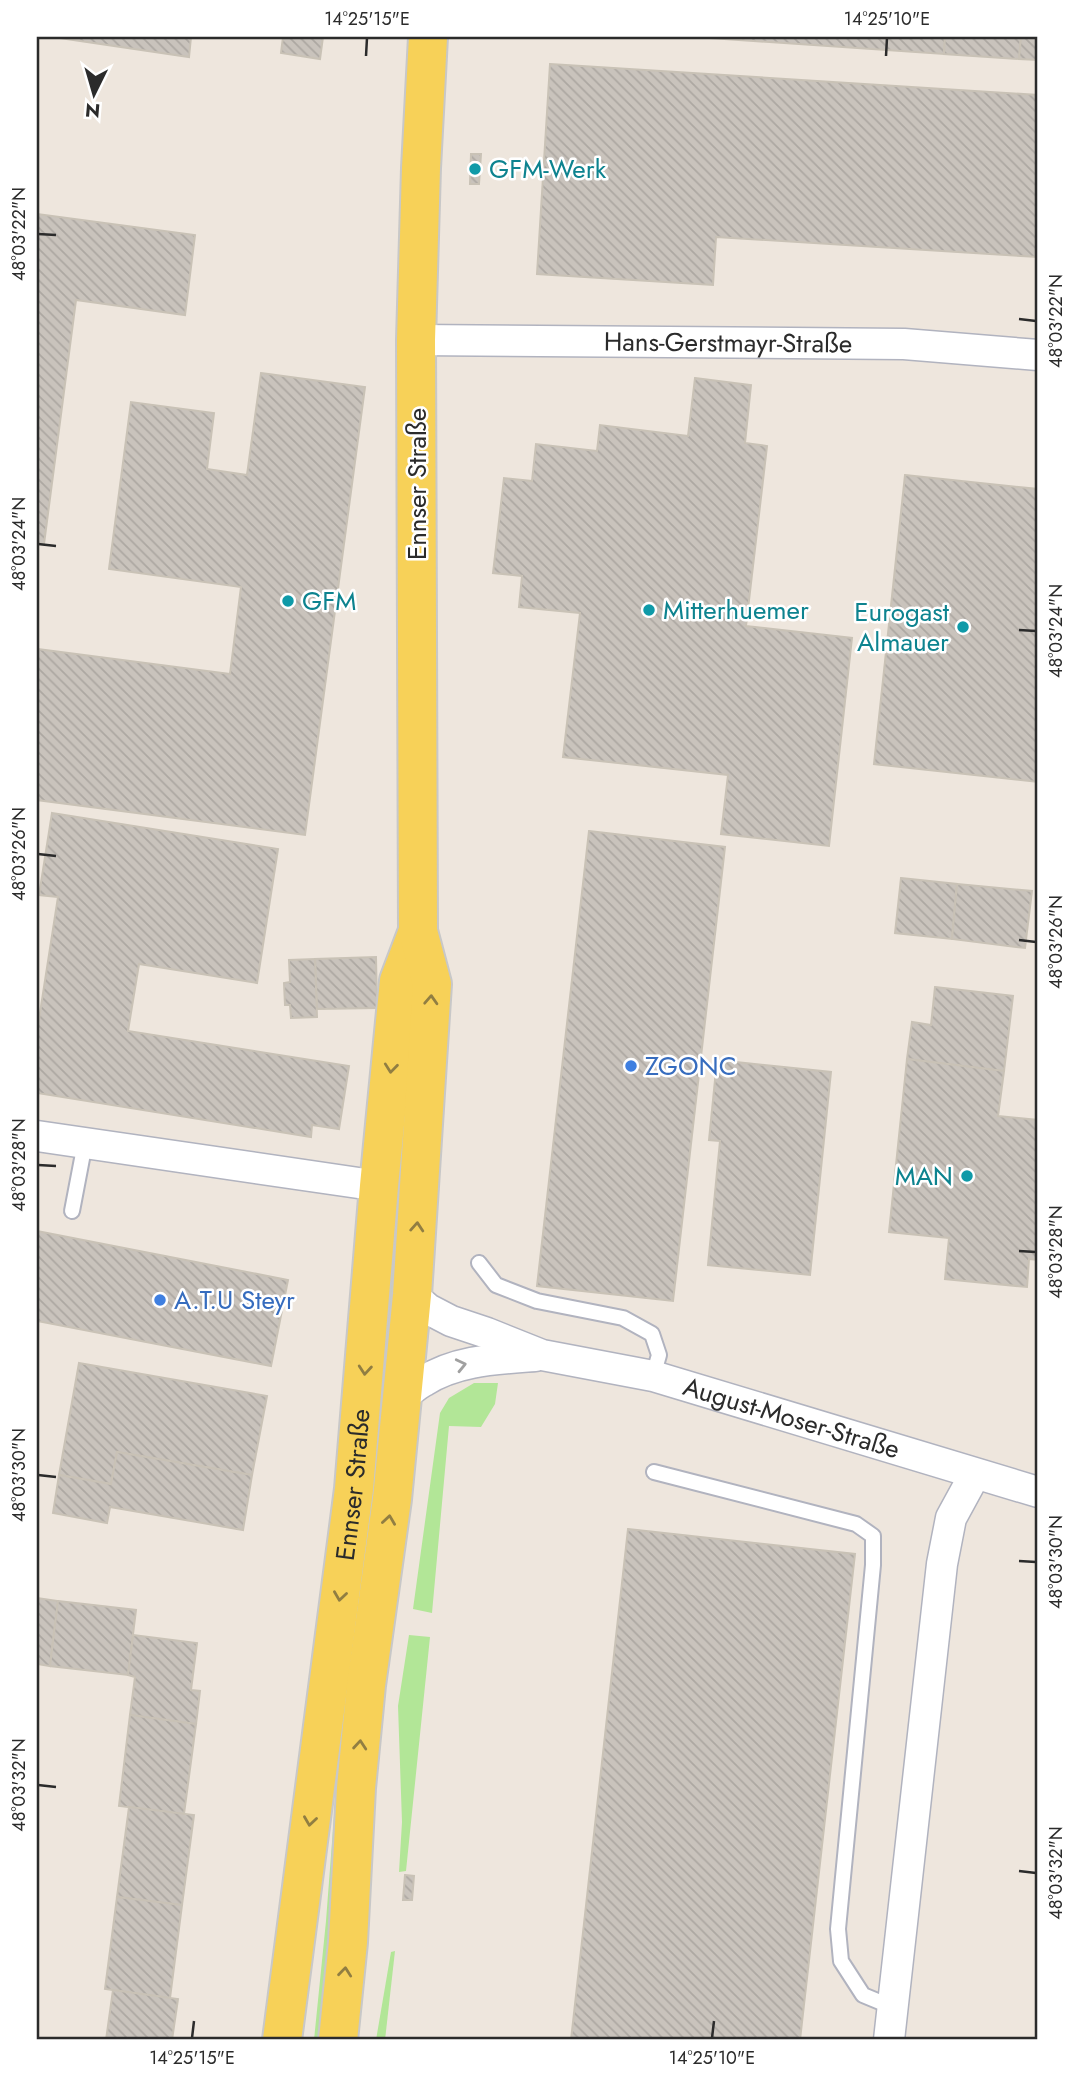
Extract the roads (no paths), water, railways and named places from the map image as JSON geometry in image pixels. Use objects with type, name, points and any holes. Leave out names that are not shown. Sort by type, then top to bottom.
[{"type":"main road","name":"Ennser Straße","points":[[338,2040],[348,1942],[356,1788],[366,1685],[392,1499],[412,1295],[432,984],[418,930],[416,340],[428,37]]},
{"type":"main road","name":"Ennser Straße","points":[[282,2040],[354,1489],[399,981],[418,930]]},
{"type":"street","name":"Hans-Gerstmayr-Straße","points":[[416,340],[904,344],[1038,355]]},
{"type":"street","points":[[37,1136],[379,1186]]},
{"type":"street","name":"August-Moser-Straße","points":[[412,1295],[428,1309],[451,1321],[542,1355],[653,1376],[1038,1492]]},
{"type":"street","name":"August-Moser-Straße","points":[[402,1397],[424,1381],[450,1368],[484,1360],[542,1355]]},
{"type":"street","points":[[889,2040],[942,1564],[951,1518],[975,1474]]},
{"type":"lane","points":[[72,1211],[85,1143]]},
{"type":"lane","points":[[479,1263],[496,1285],[537,1301],[623,1318],[652,1334],[659,1356],[653,1376]]},
{"type":"lane","points":[[654,1472],[856,1524],[873,1536],[873,1565],[838,1929],[841,1961],[863,1994],[892,2007]]},
{"type":"place","name":"GFM-Werk","points":[[475,169]]},
{"type":"place","name":"GFM","points":[[288,601]]},
{"type":"place","name":"Mitterhuemer","points":[[649,610]]},
{"type":"place","name":"Eurogast Almauer","points":[[963,627]]},
{"type":"place","name":"ZGONC","points":[[631,1066]]},
{"type":"place","name":"MAN","points":[[967,1176]]},
{"type":"place","name":"A.T.U Steyr","points":[[160,1300]]}]
